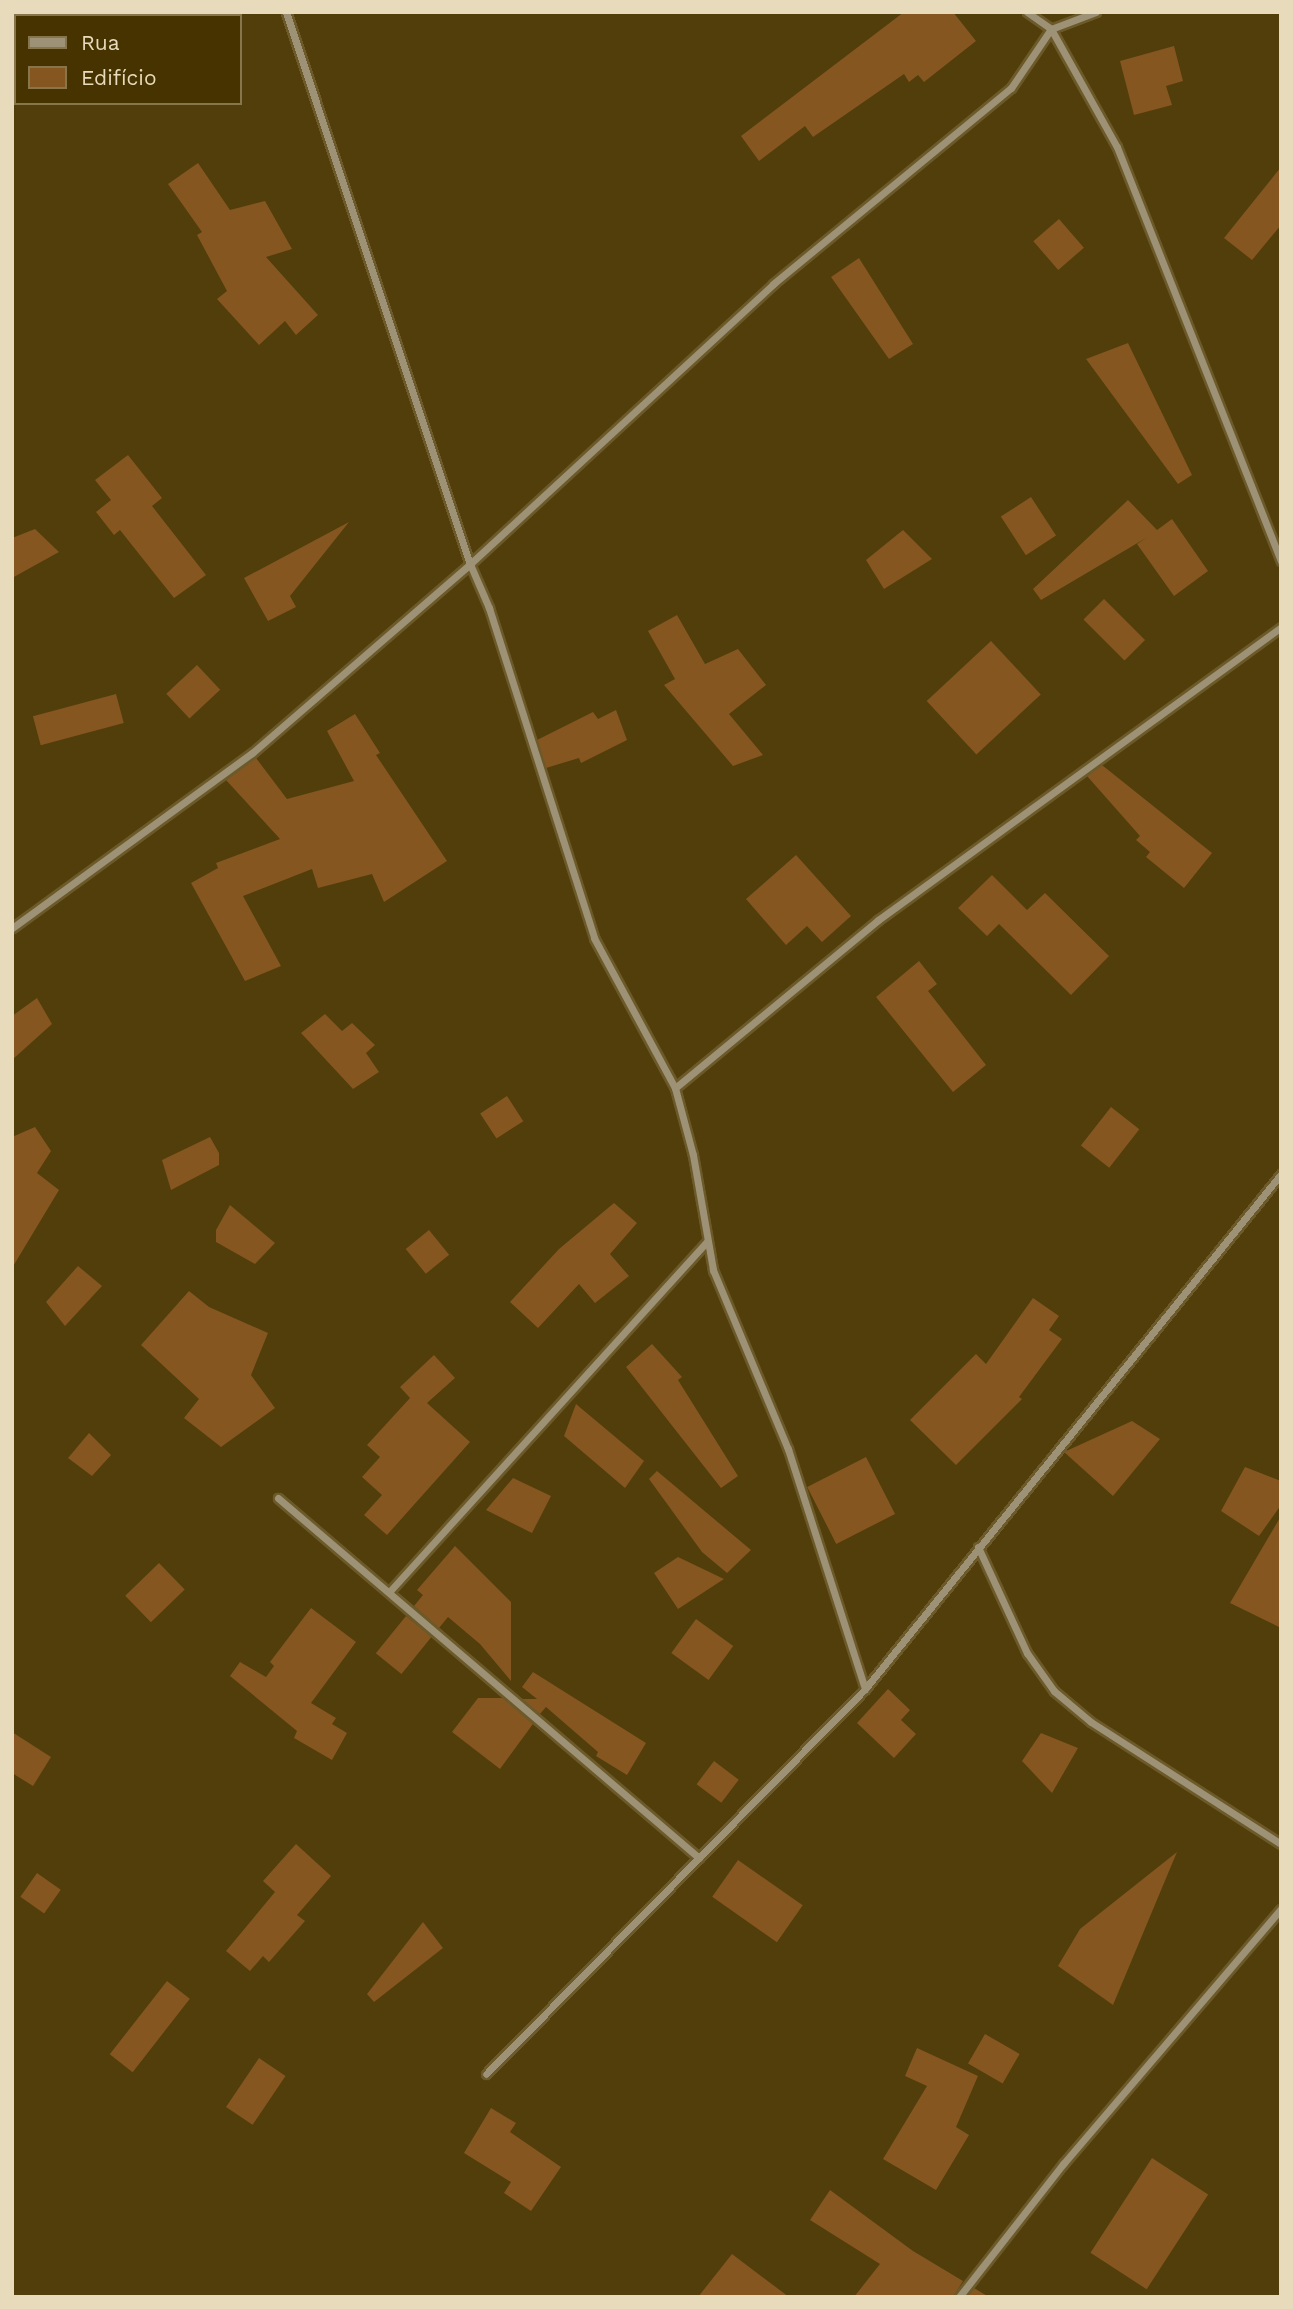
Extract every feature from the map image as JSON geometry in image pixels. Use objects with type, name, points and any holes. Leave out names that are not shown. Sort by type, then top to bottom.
[{"type":"street","points":[[286,12],[470,564],[489,608],[594,939],[676,1088],[693,1155],[707,1242],[722,1301],[788,1449],[864,1689]]},
{"type":"street","points":[[1027,12],[1051,29],[1117,146],[1281,561]]},
{"type":"street","points":[[12,928],[252,753],[470,564],[773,284],[1011,88],[1051,29],[1096,12]]},
{"type":"street","points":[[676,1088],[878,920],[1281,627]]},
{"type":"street","points":[[486,2074],[864,1689],[1281,1174]]},
{"type":"street","points":[[390,1591],[707,1242]]},
{"type":"street","points":[[278,1498],[390,1591],[699,1858]]},
{"type":"street","points":[[978,1547],[1027,1653],[1054,1691],[1091,1722],[1281,1844]]},
{"type":"street","points":[[958,2297],[1063,2164],[1281,1909]]},
{"type":"building","points":[[904,12],[953,12],[976,41],[924,82],[918,75],[909,82],[904,74],[813,137],[805,126],[759,161],[741,136]]},
{"type":"building","points":[[1174,46],[1183,81],[1166,86],[1172,105],[1134,115],[1120,61]]},
{"type":"building","points":[[198,163],[230,210],[265,201],[292,249],[266,257],[318,315],[296,335],[285,321],[259,345],[217,299],[227,291],[197,235],[202,232],[168,184]]},
{"type":"building","points":[[1281,167],[1281,225],[1252,260],[1224,238]]},
{"type":"building","points":[[1059,219],[1084,248],[1058,270],[1033,241]]},
{"type":"building","points":[[859,258],[913,344],[889,359],[831,277]]},
{"type":"building","points":[[1128,343],[1192,475],[1178,484],[1086,359]]},
{"type":"building","points":[[128,455],[162,498],[152,506],[206,575],[174,598],[120,530],[114,535],[96,512],[111,500],[95,480]]},
{"type":"building","points":[[1031,497],[1056,536],[1026,555],[1001,517]]},
{"type":"building","points":[[1128,500],[1157,530],[1172,519],[1208,571],[1174,596],[1137,544],[1146,538],[1041,600],[1033,589]]},
{"type":"building","points":[[349,522],[290,596],[296,607],[268,621],[244,578]]},
{"type":"building","points":[[35,529],[59,552],[12,578],[12,538]]},
{"type":"building","points":[[903,530],[932,559],[884,589],[866,560]]},
{"type":"building","points":[[1104,599],[1145,640],[1125,661],[1083,620]]},
{"type":"building","points":[[677,615],[705,664],[738,649],[766,685],[729,714],[763,755],[733,766],[664,685],[675,679],[648,631]]},
{"type":"building","points":[[991,641],[1041,694],[976,754],[927,701]]},
{"type":"building","points":[[197,665],[220,690],[189,719],[166,694]]},
{"type":"building","points":[[116,694],[124,723],[41,745],[33,716]]},
{"type":"building","points":[[616,710],[627,740],[581,763],[579,758],[546,768],[537,740],[593,712],[598,719]]},
{"type":"building","points":[[355,714],[380,753],[376,755],[447,861],[384,902],[372,874],[318,888],[312,869],[243,896],[281,966],[245,981],[191,883],[218,868],[216,863],[280,839],[226,780],[256,758],[287,799],[354,781],[327,731]]},
{"type":"building","points":[[1102,765],[1212,853],[1184,888],[1146,857],[1150,852],[1136,840],[1140,836],[1087,776]]},
{"type":"building","points":[[796,855],[851,916],[822,942],[807,926],[786,945],[746,899]]},
{"type":"building","points":[[992,875],[1027,910],[1045,893],[1109,956],[1071,995],[999,924],[987,936],[958,908]]},
{"type":"building","points":[[919,961],[937,984],[928,991],[986,1065],[953,1092],[876,997]]},
{"type":"building","points":[[37,998],[52,1024],[12,1060],[12,1016]]},
{"type":"building","points":[[325,1014],[342,1031],[352,1023],[375,1045],[366,1053],[379,1072],[353,1089],[301,1033]]},
{"type":"building","points":[[507,1096],[523,1121],[497,1139],[480,1113]]},
{"type":"building","points":[[1111,1107],[1139,1129],[1109,1168],[1081,1146]]},
{"type":"building","points":[[35,1127],[51,1151],[37,1173],[59,1190],[12,1268],[12,1137]]},
{"type":"building","points":[[210,1137],[219,1153],[219,1165],[171,1190],[162,1160]]},
{"type":"building","points":[[614,1203],[637,1223],[610,1254],[629,1276],[595,1303],[579,1284],[538,1328],[510,1302],[559,1249]]},
{"type":"building","points":[[230,1205],[275,1243],[255,1264],[216,1242],[216,1230]]},
{"type":"building","points":[[429,1230],[449,1255],[426,1274],[406,1249]]},
{"type":"building","points":[[78,1266],[102,1286],[65,1326],[46,1302]]},
{"type":"building","points":[[189,1291],[209,1307],[268,1333],[251,1375],[275,1408],[221,1447],[184,1418],[199,1399],[141,1345]]},
{"type":"building","points":[[1033,1298],[1059,1316],[1049,1330],[1062,1339],[1019,1397],[1022,1399],[956,1465],[910,1420],[976,1354],[986,1364]]},
{"type":"building","points":[[652,1344],[682,1377],[678,1380],[738,1476],[721,1488],[626,1367]]},
{"type":"building","points":[[434,1355],[455,1378],[427,1403],[470,1442],[387,1535],[364,1515],[382,1495],[362,1477],[380,1457],[367,1445],[410,1398],[400,1387]]},
{"type":"building","points":[[576,1404],[644,1461],[625,1488],[564,1436]]},
{"type":"building","points":[[1132,1421],[1160,1439],[1113,1496],[1064,1452]]},
{"type":"building","points":[[89,1433],[111,1455],[92,1476],[68,1458]]},
{"type":"building","points":[[866,1457],[895,1514],[836,1544],[807,1487]]},
{"type":"building","points":[[1245,1467],[1281,1481],[1281,1505],[1259,1536],[1221,1511]]},
{"type":"building","points":[[657,1471],[751,1550],[727,1573],[702,1552],[649,1479]]},
{"type":"building","points":[[513,1478],[551,1496],[532,1533],[486,1510]]},
{"type":"building","points":[[1281,1516],[1281,1628],[1230,1603]]},
{"type":"building","points":[[455,1546],[511,1602],[511,1681],[480,1644],[448,1617],[439,1628],[414,1606],[423,1595],[417,1590]]},
{"type":"building","points":[[678,1557],[724,1579],[678,1609],[654,1573]]},
{"type":"building","points":[[159,1563],[185,1590],[151,1622],[125,1596]]},
{"type":"building","points":[[311,1608],[356,1642],[311,1703],[336,1718],[332,1724],[347,1733],[332,1760],[294,1738],[297,1731],[230,1676],[240,1662],[266,1677],[274,1666],[270,1662]]},
{"type":"building","points":[[406,1616],[432,1637],[401,1674],[376,1653]]},
{"type":"building","points":[[696,1619],[733,1646],[709,1680],[671,1653]]},
{"type":"building","points":[[533,1672],[646,1743],[627,1775],[596,1756],[598,1752],[546,1707],[540,1714],[522,1699],[537,1699],[522,1687]]},
{"type":"building","points":[[888,1689],[910,1710],[901,1720],[916,1734],[894,1758],[857,1723]]},
{"type":"building","points":[[478,1698],[503,1698],[533,1724],[500,1769],[452,1732]]},
{"type":"building","points":[[12,1732],[51,1757],[33,1786],[12,1773]]},
{"type":"building","points":[[1041,1733],[1078,1748],[1052,1793],[1022,1761]]},
{"type":"building","points":[[714,1761],[739,1780],[721,1803],[697,1784]]},
{"type":"building","points":[[296,1844],[331,1876],[297,1915],[305,1921],[269,1962],[263,1956],[250,1971],[226,1951],[275,1892],[263,1881]]},
{"type":"building","points":[[1177,1852],[1113,2005],[1058,1966],[1080,1929]]},
{"type":"building","points":[[738,1860],[803,1905],[777,1942],[712,1897]]},
{"type":"building","points":[[37,1873],[61,1890],[44,1913],[20,1897]]},
{"type":"building","points":[[423,1922],[443,1948],[374,2002],[367,1994]]},
{"type":"building","points":[[167,1981],[190,1999],[133,2072],[110,2054]]},
{"type":"building","points":[[985,2034],[1020,2054],[1003,2083],[968,2063]]},
{"type":"building","points":[[917,2048],[978,2076],[956,2127],[969,2135],[936,2190],[883,2159],[927,2086],[905,2076]]},
{"type":"building","points":[[259,2058],[286,2076],[253,2125],[226,2107]]},
{"type":"building","points":[[491,2108],[516,2123],[510,2132],[561,2167],[531,2211],[504,2193],[511,2182],[464,2153]]},
{"type":"building","points":[[1152,2158],[1208,2194],[1147,2289],[1090,2253]]},
{"type":"building","points":[[830,2190],[913,2251],[963,2281],[953,2297],[854,2297],[880,2264],[810,2220]]},
{"type":"building","points":[[732,2254],[789,2297],[698,2297]]},
{"type":"building","points":[[974,2288],[989,2297],[967,2297]]}]
